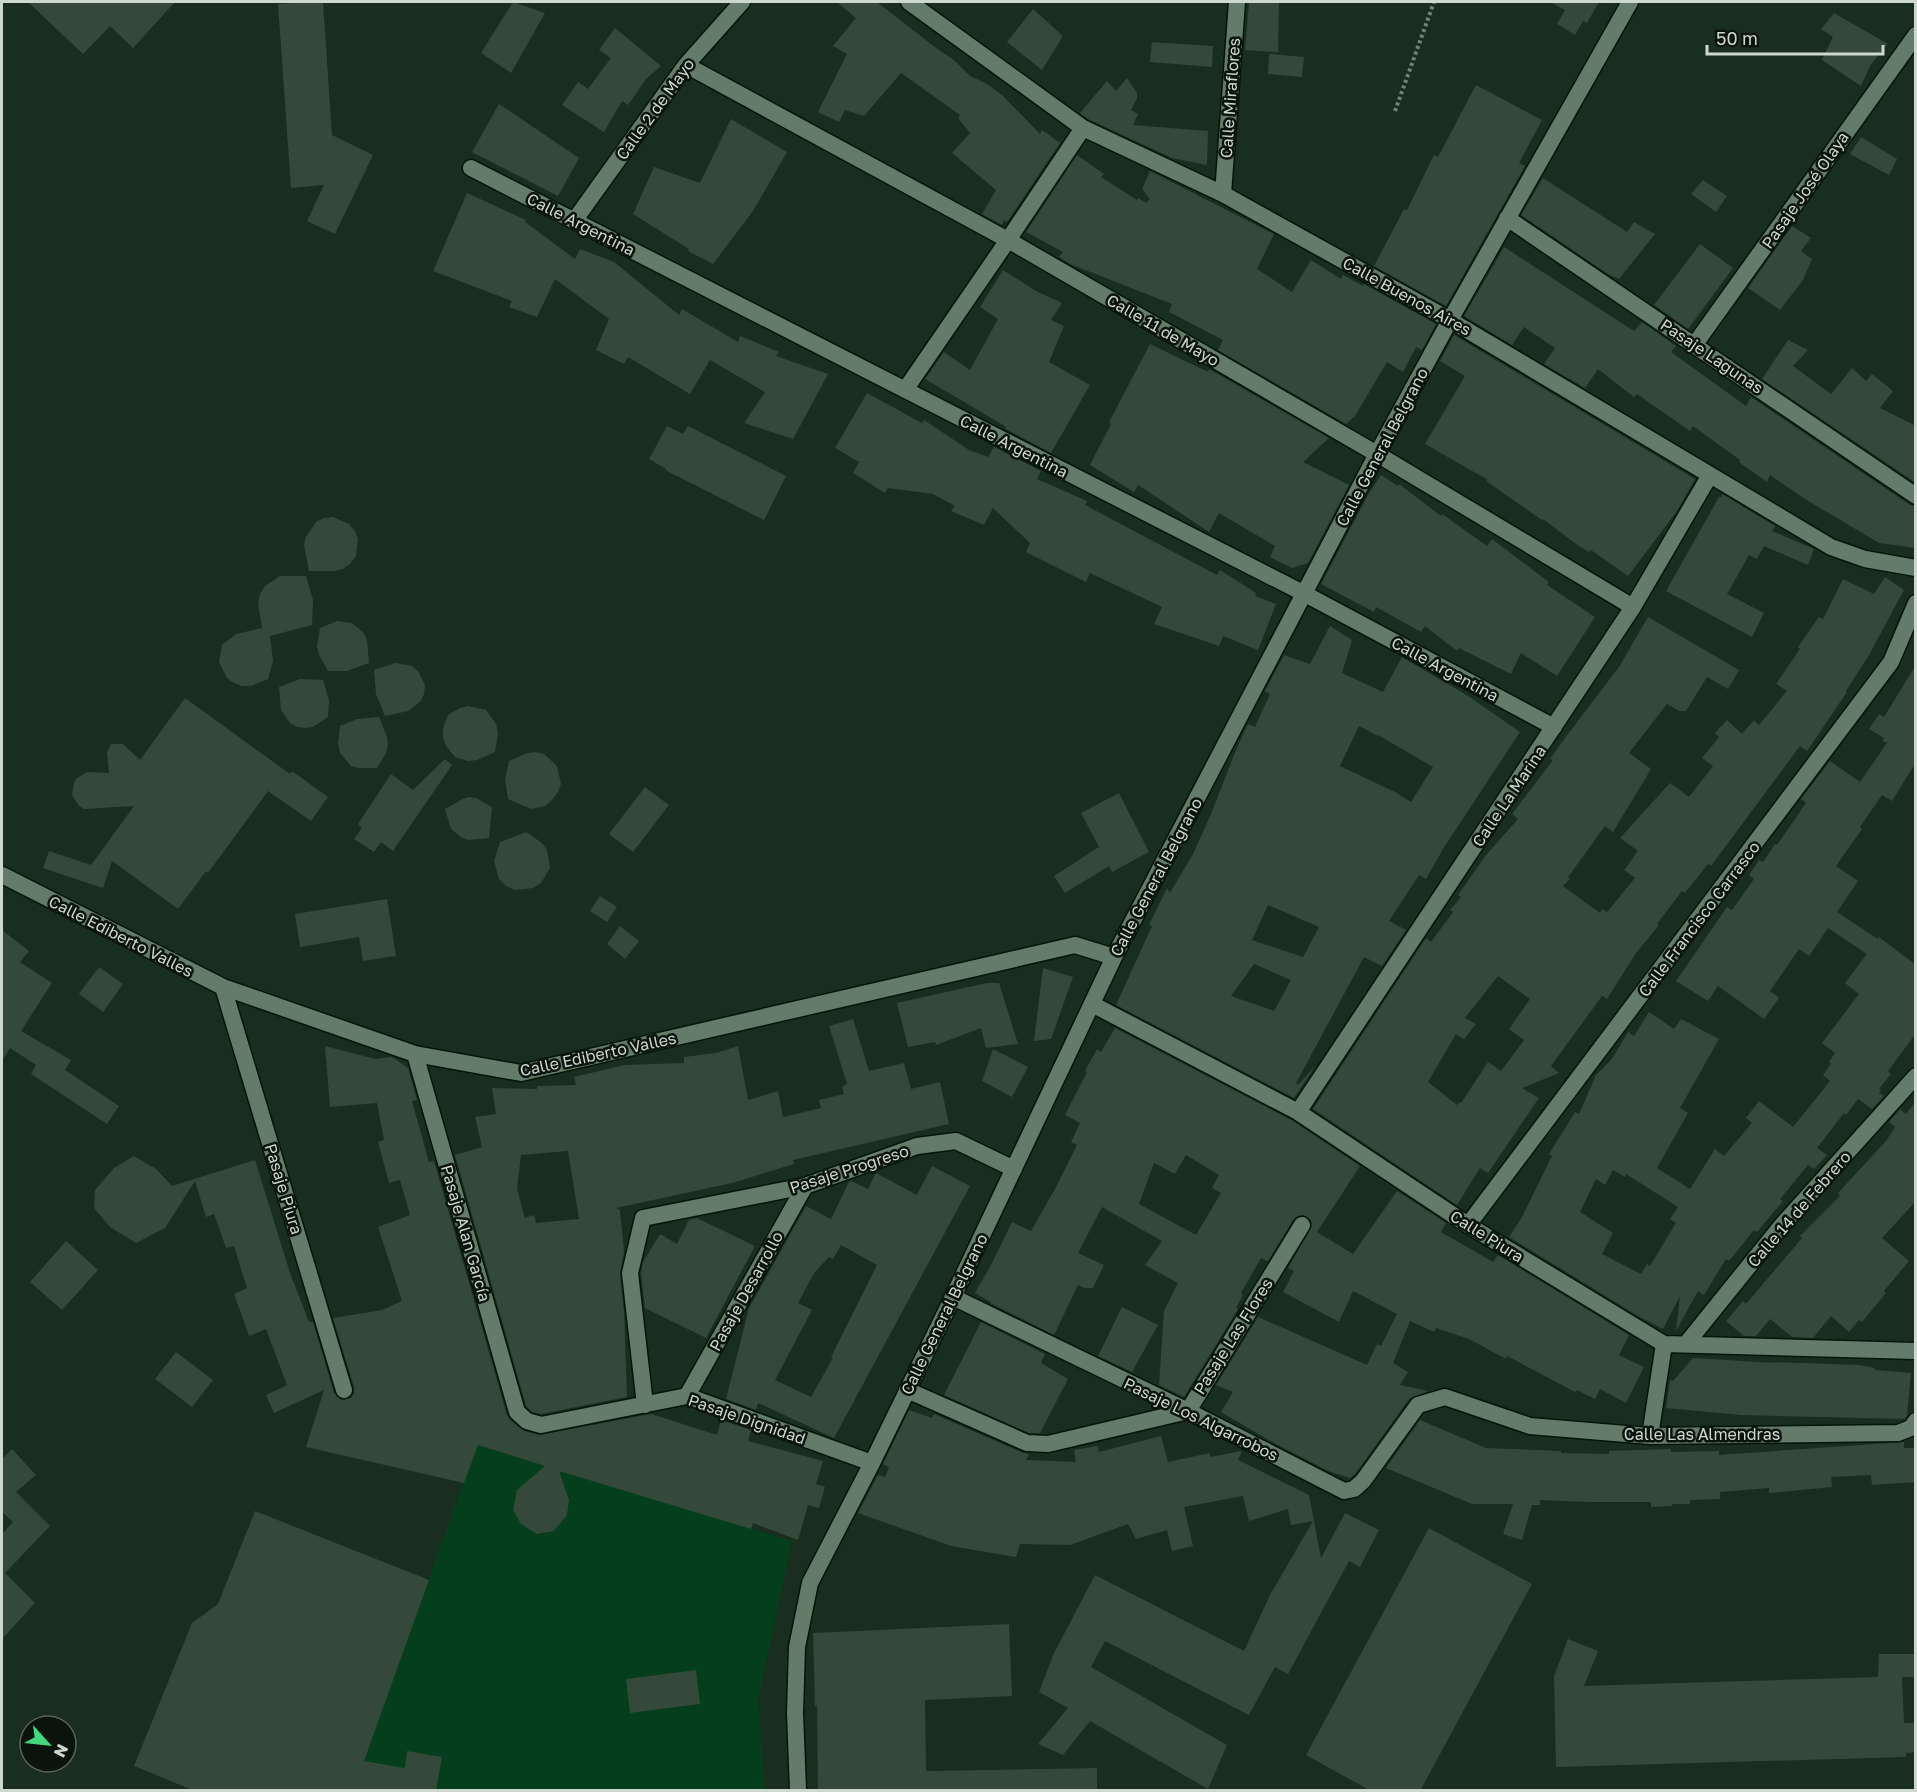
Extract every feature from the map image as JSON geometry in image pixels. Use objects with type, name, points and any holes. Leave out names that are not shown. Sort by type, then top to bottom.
[{"type":"street","name":"Calle 2 de Mayo","points":[[574,221],[686,65],[742,2]]},
{"type":"street","name":"Calle Buenos Aires","points":[[909,2],[1083,128],[1223,194],[1450,320],[1832,547],[1865,559],[1916,568]]},
{"type":"street","name":"Calle Miraflores","points":[[1223,194],[1237,2]]},
{"type":"street","name":"Calle General Belgrano","points":[[798,1791],[795,1713],[797,1647],[810,1583],[953,1297],[1114,957],[1377,454],[1507,218],[1630,2]]},
{"type":"street","name":"Pasaje José Olaya","points":[[1695,344],[1916,35]]},
{"type":"street","name":"Calle 11 de Mayo","points":[[686,65],[1008,240],[1377,454],[1633,607]]},
{"type":"street","points":[[904,390],[1083,128]]},
{"type":"street","name":"Calle Argentina","points":[[471,168],[1305,594],[1554,727]]},
{"type":"street","name":"Pasaje Lagunas","points":[[1507,218],[1916,496]]},
{"type":"street","name":"Calle La Marina","points":[[1298,1113],[1633,607],[1710,475]]},
{"type":"street","name":"Calle Francisco Carrasco","points":[[1467,1225],[1891,662],[1916,603]]},
{"type":"street","name":"Calle Ediberto Valles","points":[[2,875],[223,987],[415,1054],[521,1073],[1075,945],[1114,957]]},
{"type":"street","name":"Pasaje Piura","points":[[223,987],[344,1390]]},
{"type":"street","name":"Calle Piura","points":[[1092,1004],[1298,1113],[1467,1225],[1664,1344]]},
{"type":"street","name":"Pasaje Alan García","points":[[415,1054],[517,1412]]},
{"type":"street","name":"Calle 14 de Febrero","points":[[1686,1344],[1782,1225],[1916,1076]]},
{"type":"street","name":"Pasaje Progreso","points":[[645,1405],[630,1273],[643,1218],[805,1186],[917,1146],[956,1141],[1014,1169]]},
{"type":"street","name":"Pasaje Desarrollo","points":[[687,1396],[805,1186]]},
{"type":"street","name":"Pasaje Las Flores","points":[[907,1390],[1027,1443],[1048,1444],[1188,1411],[1302,1225]]},
{"type":"street","name":"Pasaje Los Algarrobos","points":[[953,1297],[1188,1411],[1344,1491],[1354,1489],[1363,1481],[1418,1405]]},
{"type":"street","points":[[1650,1436],[1664,1344],[1916,1351]]},
{"type":"street","name":"Pasaje Dignidad","points":[[517,1412],[527,1421],[541,1425],[687,1396],[872,1463]]},
{"type":"street","name":"Calle Las Almendras","points":[[1418,1405],[1445,1397],[1530,1426],[1650,1436],[1898,1433],[1911,1428],[1916,1421]]},
{"type":"path","points":[[1395,111],[1434,2]]},
{"type":"green space","points":[[477,1445],[792,1541],[758,1700],[765,1790],[353,1790]]},
{"type":"building","points":[[28,2],[175,2],[133,48],[110,26],[83,54]]},
{"type":"building","points":[[323,2],[332,135],[373,155],[335,234],[307,221],[324,185],[291,188],[278,4]]},
{"type":"building","points":[[513,2],[545,13],[511,73],[481,53]]},
{"type":"building","points":[[837,2],[877,2],[954,60],[970,76],[987,84],[1002,95],[1040,134],[1042,130],[1060,143],[1007,222],[1004,220],[1002,225],[982,214],[996,190],[952,153],[970,133],[958,118],[960,115],[901,73],[864,116],[845,110],[839,122],[818,112],[847,54],[833,46],[856,18]]},
{"type":"building","points":[[1249,2],[1279,2],[1278,52],[1245,50]]},
{"type":"building","points":[[1550,2],[1599,2],[1587,23],[1583,21],[1575,35],[1557,24],[1565,10]]},
{"type":"building","points":[[1033,9],[1063,36],[1042,70],[1007,42]]},
{"type":"building","points":[[1834,13],[1888,44],[1871,64],[1861,86],[1822,60],[1833,37],[1821,29]]},
{"type":"building","points":[[615,28],[661,66],[646,79],[628,105],[622,101],[604,132],[562,105],[578,82],[588,89],[611,58],[599,50]]},
{"type":"building","points":[[1152,42],[1213,46],[1212,67],[1150,62]]},
{"type":"building","points":[[1269,54],[1304,57],[1302,77],[1268,74]]},
{"type":"building","points":[[1127,78],[1137,93],[1131,110],[1138,114],[1133,125],[1208,131],[1207,165],[1172,158],[1088,119],[1080,113],[1107,81],[1116,91]]},
{"type":"building","points":[[1476,85],[1542,120],[1519,163],[1525,166],[1446,306],[1374,266],[1404,209],[1407,210],[1434,155],[1438,157]]},
{"type":"building","points":[[499,104],[579,158],[558,196],[472,152]]},
{"type":"building","points":[[731,119],[787,152],[753,211],[713,264],[688,251],[689,249],[633,214],[654,167],[700,183]]},
{"type":"building","points":[[1861,137],[1897,159],[1889,175],[1850,154]]},
{"type":"building","points":[[1077,155],[1104,174],[1101,177],[1137,200],[1138,198],[1146,203],[1150,199],[1142,189],[1150,171],[1274,234],[1257,269],[1292,292],[1311,260],[1341,279],[1343,275],[1363,286],[1364,284],[1436,324],[1422,350],[1416,347],[1403,372],[1387,362],[1355,416],[1346,424],[1218,350],[1223,340],[1169,312],[1172,304],[1070,264],[1059,257],[1063,252],[1026,232]]},
{"type":"building","points":[[1543,178],[1627,232],[1634,222],[1655,234],[1619,279],[1608,274],[1521,215]]},
{"type":"building","points":[[1703,180],[1727,196],[1716,212],[1691,194]]},
{"type":"building","points":[[467,193],[526,220],[525,222],[575,259],[580,249],[614,262],[679,315],[682,309],[738,342],[740,336],[779,352],[776,356],[828,374],[793,439],[744,423],[765,392],[710,360],[690,394],[628,357],[624,364],[596,350],[609,319],[555,279],[537,317],[509,307],[512,301],[433,271]]},
{"type":"building","points":[[1792,226],[1811,238],[1801,251],[1812,259],[1803,280],[1780,310],[1748,288]]},
{"type":"building","points":[[1700,244],[1733,268],[1688,329],[1654,305]]},
{"type":"building","points":[[1504,247],[1634,331],[1642,322],[1676,346],[1671,352],[1746,406],[1751,397],[1910,505],[1916,506],[1916,548],[1879,543],[1805,499],[1770,475],[1767,482],[1693,426],[1690,431],[1637,394],[1634,397],[1598,369],[1585,388],[1544,364],[1555,348],[1524,327],[1512,345],[1464,316]]},
{"type":"building","points":[[1003,270],[1036,291],[1062,303],[1051,320],[1064,326],[1049,362],[1090,385],[1051,453],[1006,429],[1005,426],[925,379],[944,352],[970,370],[998,319],[980,307]]},
{"type":"building","points":[[1454,335],[1695,479],[1677,511],[1628,576],[1591,550],[1589,552],[1576,544],[1486,481],[1488,480],[1425,444],[1465,376],[1440,361]]},
{"type":"building","points":[[1788,340],[1808,350],[1793,366],[1831,394],[1852,368],[1866,381],[1872,374],[1893,391],[1880,408],[1916,426],[1916,483],[1762,379]]},
{"type":"building","points":[[1150,344],[1208,372],[1209,369],[1329,438],[1303,462],[1349,485],[1308,563],[1292,568],[1270,557],[1275,546],[1219,513],[1209,532],[1138,485],[1134,492],[1090,465],[1111,424],[1109,422]]},
{"type":"building","points":[[867,393],[922,423],[924,420],[969,450],[988,457],[994,447],[1041,471],[1037,479],[1087,501],[1085,505],[1217,575],[1220,570],[1256,593],[1255,596],[1276,604],[1258,650],[1223,636],[1219,646],[1154,624],[1162,607],[1090,573],[1086,582],[1026,552],[1030,543],[993,508],[984,525],[951,511],[955,506],[933,494],[888,488],[885,493],[853,473],[859,462],[835,448]]},
{"type":"building","points":[[667,426],[683,434],[688,426],[786,476],[764,520],[665,470],[649,459]]},
{"type":"building","points":[[1381,475],[1398,486],[1399,484],[1441,516],[1442,514],[1487,546],[1492,539],[1549,582],[1547,585],[1595,617],[1557,676],[1521,653],[1511,674],[1459,648],[1457,651],[1425,626],[1421,632],[1376,607],[1374,612],[1321,584]]},
{"type":"building","points":[[1722,494],[1775,526],[1772,531],[1814,549],[1808,565],[1764,546],[1757,559],[1749,555],[1727,594],[1764,613],[1752,637],[1666,591]]},
{"type":"building","points":[[333,517],[349,524],[355,531],[358,539],[356,556],[343,569],[309,571],[304,545],[306,537],[316,522]]},
{"type":"building","points":[[280,576],[306,576],[313,600],[312,625],[270,636],[273,661],[268,679],[251,686],[234,683],[227,678],[219,662],[222,645],[236,634],[262,628],[258,603],[260,594],[265,586]]},
{"type":"building","points":[[1885,577],[1904,590],[1847,692],[1807,751],[1800,746],[1711,866],[1708,864],[1685,893],[1682,891],[1636,953],[1607,999],[1602,996],[1551,1066],[1559,1073],[1522,1088],[1539,1098],[1488,1173],[1480,1168],[1457,1205],[1313,1109],[1426,938],[1431,942],[1453,912],[1450,910],[1461,897],[1458,895],[1486,855],[1518,819],[1512,814],[1553,760],[1550,759],[1568,734],[1619,667],[1648,617],[1739,670],[1728,689],[1707,677],[1686,711],[1679,711],[1667,704],[1629,753],[1651,769],[1613,832],[1605,826],[1563,886],[1600,913],[1602,909],[1607,912],[1635,878],[1624,870],[1638,851],[1620,838],[1670,783],[1689,797],[1713,766],[1702,758],[1719,737],[1715,733],[1727,720],[1742,734],[1754,720],[1759,725],[1787,691],[1776,684],[1819,617],[1823,619],[1843,579],[1874,594]],"holes":[[[1498,976],[1530,999],[1509,1029],[1524,1040],[1501,1071],[1488,1062],[1461,1103],[1457,1105],[1428,1082],[1456,1034],[1464,1039],[1476,1024],[1465,1018]]]},
{"type":"building","points":[[337,621],[352,623],[364,633],[367,640],[369,663],[347,671],[328,671],[317,646],[320,628]]},
{"type":"building","points":[[1330,626],[1352,640],[1342,673],[1383,692],[1402,657],[1468,696],[1520,732],[1443,849],[1426,879],[1419,875],[1389,921],[1406,930],[1382,966],[1364,957],[1296,1083],[1298,1085],[1316,1065],[1294,1098],[1116,1005],[1167,888],[1170,893],[1193,854],[1248,724],[1255,727],[1270,694],[1265,691],[1284,655],[1310,664]],"holes":[[[1359,726],[1433,767],[1411,802],[1340,766]],[[1268,905],[1319,927],[1303,957],[1252,940]],[[1254,964],[1291,980],[1274,1011],[1231,996]]]},
{"type":"building","points":[[396,663],[412,666],[418,671],[425,685],[424,694],[421,701],[408,711],[385,716],[376,694],[374,670]]},
{"type":"building","points":[[1916,665],[1916,762],[1892,801],[1882,795],[1836,866],[1858,881],[1837,912],[1878,939],[1879,937],[1916,965],[1916,1033],[1888,1071],[1891,1074],[1879,1089],[1881,1090],[1879,1093],[1884,1096],[1872,1109],[1858,1099],[1846,1115],[1844,1113],[1817,1148],[1827,1155],[1814,1169],[1808,1165],[1780,1199],[1783,1201],[1757,1232],[1754,1230],[1729,1261],[1726,1259],[1704,1295],[1698,1291],[1676,1331],[1680,1296],[1663,1329],[1509,1237],[1522,1217],[1552,1156],[1549,1154],[1575,1112],[1579,1114],[1596,1075],[1612,1059],[1628,1032],[1634,1036],[1649,1012],[1674,1029],[1681,1019],[1719,1039],[1680,1108],[1688,1113],[1657,1168],[1690,1189],[1715,1149],[1724,1156],[1752,1123],[1746,1118],[1759,1101],[1793,1127],[1830,1081],[1823,1075],[1835,1053],[1822,1043],[1859,994],[1845,983],[1867,954],[1828,928],[1809,956],[1799,949],[1770,991],[1779,998],[1764,1019],[1718,986],[1708,1001],[1676,981],[1727,907],[1732,910],[1754,879],[1749,875],[1759,860],[1763,862],[1775,844],[1777,845],[1806,803],[1801,799],[1830,761],[1860,782],[1887,743],[1883,741],[1884,738],[1869,729],[1879,714],[1884,717]],"holes":[[[1613,1170],[1625,1177],[1626,1174],[1678,1207],[1670,1219],[1676,1223],[1650,1266],[1647,1264],[1641,1274],[1602,1254],[1613,1233],[1580,1212],[1596,1179],[1605,1185]]]},
{"type":"building","points":[[300,679],[323,680],[329,700],[328,717],[313,727],[297,727],[290,723],[281,710],[279,687]]},
{"type":"building","points":[[185,698],[290,774],[292,771],[328,797],[311,821],[268,791],[208,873],[206,871],[178,909],[112,861],[103,888],[43,868],[49,851],[91,865],[134,806],[84,809],[79,806],[72,795],[74,783],[77,778],[87,772],[109,773],[107,752],[111,744],[123,744],[140,760]]},
{"type":"building","points":[[468,706],[486,710],[496,724],[498,733],[495,752],[477,760],[468,761],[455,757],[446,746],[443,728],[448,715]]},
{"type":"building","points":[[379,717],[387,737],[386,753],[377,768],[351,766],[340,753],[338,744],[340,726],[357,719]]},
{"type":"building","points":[[527,753],[544,754],[557,766],[561,784],[558,792],[545,806],[531,809],[508,799],[505,779],[509,761]]},
{"type":"building","points":[[445,759],[452,765],[393,851],[381,842],[374,852],[354,839],[362,828],[358,824],[391,774],[413,790]]},
{"type":"building","points":[[645,787],[669,805],[633,852],[609,834]]},
{"type":"building","points":[[1119,793],[1149,852],[1112,872],[1109,866],[1065,893],[1054,876],[1099,847],[1081,813]]},
{"type":"building","points":[[469,797],[476,798],[492,807],[489,838],[469,840],[462,838],[451,829],[445,809]]},
{"type":"building","points":[[526,832],[542,843],[547,850],[550,868],[541,883],[533,888],[515,890],[506,886],[499,879],[494,861],[500,842]]},
{"type":"building","points":[[600,896],[617,907],[607,922],[590,911]]},
{"type":"building","points":[[387,899],[396,956],[363,961],[359,937],[300,947],[295,914]]},
{"type":"building","points":[[620,926],[639,941],[625,959],[607,944]]},
{"type":"building","points":[[2,930],[29,951],[20,962],[52,983],[21,1031],[71,1060],[65,1070],[119,1106],[107,1124],[31,1074],[36,1065],[10,1048],[2,1061]]},
{"type":"building","points":[[99,967],[123,984],[103,1012],[79,994]]},
{"type":"building","points":[[1043,968],[1073,977],[1051,1039],[1034,1041]]},
{"type":"building","points":[[987,983],[999,983],[1018,1044],[986,1048],[981,1028],[936,1045],[935,1042],[908,1047],[897,1003]]},
{"type":"building","points":[[853,1019],[869,1071],[904,1063],[911,1089],[940,1082],[949,1124],[793,1160],[794,1164],[732,1183],[616,1208],[620,1210],[624,1252],[620,1274],[624,1311],[627,1397],[541,1414],[532,1412],[526,1406],[455,1155],[482,1147],[475,1117],[496,1114],[492,1088],[537,1089],[537,1086],[576,1085],[574,1077],[625,1065],[684,1063],[684,1057],[716,1053],[738,1046],[748,1100],[778,1091],[783,1117],[821,1108],[819,1100],[844,1094],[842,1087],[847,1084],[829,1026]],"holes":[[[568,1151],[579,1219],[536,1223],[534,1215],[525,1218],[517,1189],[521,1155]]]},
{"type":"building","points":[[1115,1028],[1293,1121],[1360,1166],[1317,1232],[1353,1254],[1397,1191],[1446,1223],[1441,1232],[1493,1262],[1498,1255],[1629,1335],[1619,1355],[1644,1367],[1626,1403],[1600,1389],[1595,1399],[1577,1390],[1575,1392],[1469,1339],[1436,1328],[1434,1332],[1410,1321],[1393,1363],[1408,1372],[1400,1385],[1428,1391],[1409,1399],[1350,1478],[1328,1471],[1221,1412],[1233,1392],[1216,1385],[1258,1317],[1367,1365],[1377,1344],[1381,1346],[1397,1314],[1353,1291],[1339,1322],[1283,1292],[1294,1271],[1288,1268],[1312,1226],[1311,1220],[1303,1215],[1293,1220],[1268,1261],[1261,1258],[1241,1293],[1243,1295],[1236,1308],[1238,1309],[1184,1397],[1159,1385],[1164,1311],[1178,1283],[1145,1265],[1162,1241],[1102,1207],[1078,1253],[1104,1265],[1093,1288],[1078,1285],[1054,1335],[975,1293],[1012,1222],[1031,1231],[1055,1189],[1077,1145],[1071,1142],[1080,1123],[1065,1115],[1097,1049],[1101,1052]],"holes":[[[1186,1155],[1219,1175],[1212,1188],[1221,1193],[1196,1235],[1139,1204],[1154,1163],[1175,1174]]]},
{"type":"building","points":[[325,1046],[375,1059],[392,1057],[408,1068],[417,1100],[412,1101],[429,1162],[434,1161],[510,1420],[524,1431],[539,1435],[651,1414],[717,1435],[721,1420],[751,1430],[748,1441],[823,1461],[816,1484],[825,1487],[819,1508],[808,1505],[798,1540],[753,1523],[751,1529],[559,1471],[569,1500],[567,1515],[554,1531],[537,1534],[521,1524],[513,1510],[517,1490],[545,1466],[478,1445],[464,1483],[306,1447],[324,1390],[274,1413],[266,1395],[287,1385],[266,1329],[249,1336],[234,1294],[247,1288],[234,1246],[226,1248],[214,1214],[206,1217],[195,1181],[165,1228],[136,1243],[110,1227],[94,1208],[95,1190],[114,1168],[134,1156],[156,1169],[172,1186],[255,1160],[290,1273],[309,1322],[313,1322],[334,1393],[341,1400],[351,1398],[354,1387],[333,1318],[382,1310],[402,1301],[378,1227],[410,1215],[400,1180],[389,1183],[378,1142],[384,1140],[377,1103],[330,1107]]},
{"type":"building","points":[[993,1049],[1028,1067],[1012,1097],[982,1081]]},
{"type":"building","points":[[1916,1101],[1916,1201],[1882,1238],[1909,1261],[1884,1291],[1886,1293],[1862,1322],[1859,1320],[1849,1332],[1831,1316],[1813,1338],[1792,1337],[1770,1319],[1756,1336],[1744,1336],[1726,1321],[1743,1301],[1746,1304],[1802,1238],[1800,1236],[1840,1196],[1838,1193],[1886,1141],[1895,1127],[1889,1122],[1900,1109],[1906,1114]]},
{"type":"building","points":[[932,1166],[970,1186],[834,1438],[758,1403],[756,1410],[726,1399],[749,1308],[806,1206],[831,1219],[849,1182],[868,1189],[876,1173],[917,1195]],"holes":[[[841,1245],[877,1265],[831,1357],[833,1358],[811,1397],[775,1380],[812,1310],[798,1303],[814,1273],[829,1257],[833,1259]]]},
{"type":"building","points":[[697,1218],[755,1246],[706,1338],[645,1308],[641,1274],[643,1262],[660,1234],[677,1244],[689,1220]]},
{"type":"building","points":[[66,1241],[98,1270],[62,1310],[30,1282]]},
{"type":"building","points":[[1122,1307],[1158,1325],[1132,1372],[1098,1356]]},
{"type":"building","points":[[981,1322],[1045,1354],[1041,1363],[1068,1379],[1040,1433],[1029,1433],[944,1395]]},
{"type":"building","points":[[176,1352],[213,1380],[192,1407],[155,1379]]},
{"type":"building","points":[[1693,1358],[1860,1365],[1875,1368],[1875,1370],[1911,1373],[1907,1416],[1904,1419],[1741,1415],[1666,1408],[1670,1380],[1673,1381]]},
{"type":"building","points":[[909,1410],[932,1418],[934,1414],[1029,1454],[1026,1460],[1076,1462],[1074,1450],[1098,1446],[1099,1452],[1161,1436],[1168,1462],[1210,1453],[1210,1457],[1242,1451],[1238,1460],[1309,1495],[1321,1558],[1345,1513],[1379,1530],[1360,1567],[1349,1561],[1288,1674],[1275,1667],[1249,1715],[1105,1641],[1091,1667],[1227,1745],[1208,1789],[1090,1721],[1063,1755],[1038,1744],[1068,1708],[1039,1692],[1054,1653],[1095,1575],[1244,1651],[1270,1595],[1313,1521],[1291,1525],[1288,1509],[1249,1521],[1243,1496],[1184,1507],[1193,1546],[1172,1551],[1167,1530],[1136,1539],[1128,1524],[1070,1545],[1020,1544],[1016,1557],[951,1546],[858,1513],[878,1475],[885,1477],[889,1467],[883,1464]]},
{"type":"building","points":[[1420,1420],[1486,1448],[1561,1451],[1561,1453],[1609,1454],[1609,1451],[1671,1449],[1671,1452],[1719,1451],[1719,1455],[1904,1442],[1904,1448],[1916,1448],[1916,1482],[1872,1485],[1871,1475],[1831,1477],[1832,1487],[1769,1493],[1769,1488],[1720,1492],[1720,1499],[1690,1500],[1690,1504],[1672,1504],[1672,1506],[1651,1507],[1651,1502],[1540,1500],[1540,1505],[1532,1505],[1522,1540],[1503,1534],[1513,1504],[1472,1504],[1386,1468]]},
{"type":"building","points":[[12,1449],[36,1475],[16,1492],[50,1526],[5,1573],[35,1603],[2,1639],[2,1534],[13,1522],[2,1512],[2,1459]]},
{"type":"building","points":[[255,1511],[429,1580],[364,1761],[405,1768],[407,1751],[442,1757],[436,1791],[195,1791],[134,1766],[192,1623],[218,1604]]},
{"type":"building","points":[[1429,1528],[1532,1584],[1420,1791],[1371,1791],[1306,1755]]},
{"type":"building","points":[[1009,1624],[1012,1696],[925,1700],[926,1771],[1097,1768],[1097,1791],[818,1791],[813,1633]]},
{"type":"building","points":[[1568,1639],[1598,1651],[1584,1686],[1878,1677],[1879,1654],[1916,1654],[1916,1677],[1902,1677],[1904,1723],[1916,1723],[1916,1752],[1906,1753],[1906,1757],[1556,1767],[1554,1676]]},
{"type":"building","points":[[696,1670],[700,1704],[630,1713],[626,1679]]}]
